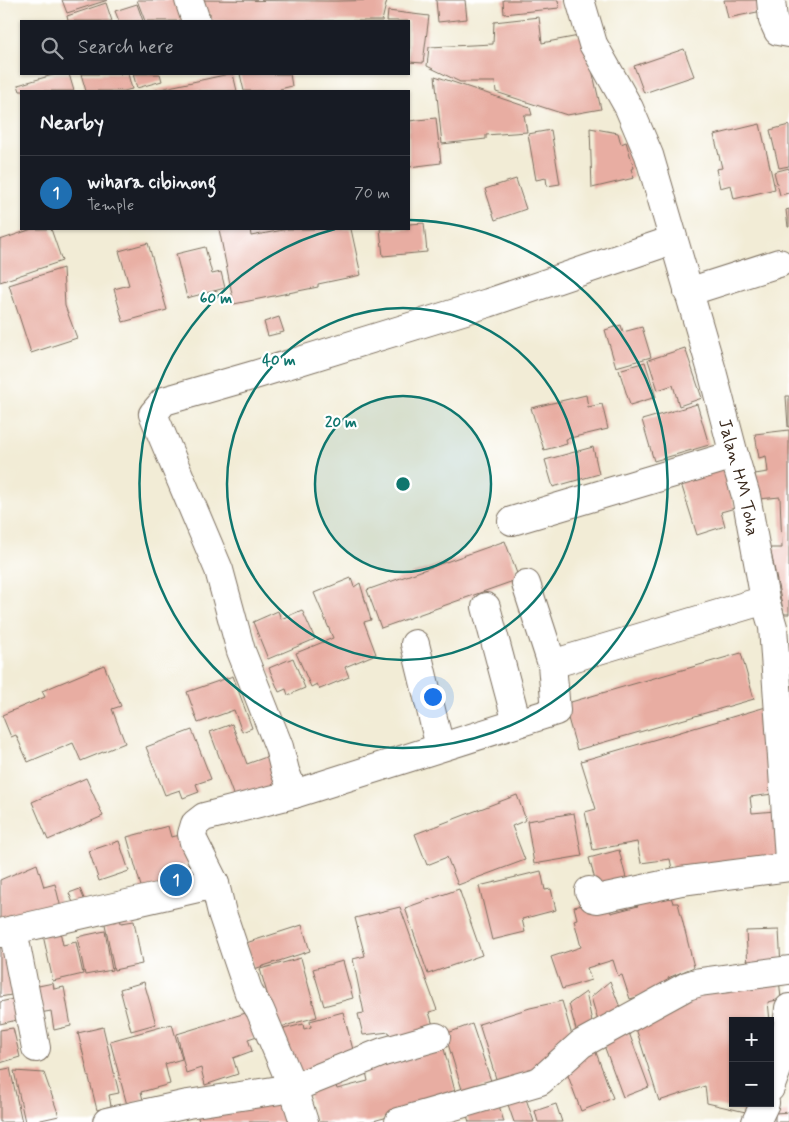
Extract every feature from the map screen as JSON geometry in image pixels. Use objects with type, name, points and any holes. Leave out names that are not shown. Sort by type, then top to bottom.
[{"type":"street","points":[[189,0],[196,20]]},
{"type":"street","name":"Jalan HM Toha","points":[[580,0],[593,44],[629,108],[649,156],[672,240],[712,371],[746,496],[765,600],[781,626],[789,859]]},
{"type":"street","points":[[771,0],[773,20],[778,31],[789,33]]},
{"type":"street","points":[[294,794],[279,747],[241,651],[218,570],[153,414],[164,401],[488,303],[672,240]]},
{"type":"street","points":[[688,292],[779,263]]},
{"type":"street","points":[[512,521],[734,455]]},
{"type":"street","points":[[304,1122],[293,1088],[260,1010],[249,992],[222,913],[215,884],[194,842],[192,834],[196,824],[204,816],[294,794],[556,711],[552,664],[526,584]]},
{"type":"street","points":[[552,664],[765,600]]},
{"type":"street","points":[[486,607],[517,723]]},
{"type":"street","points":[[415,644],[440,747]]},
{"type":"street","points":[[589,891],[593,898],[597,899],[681,882],[789,867]]},
{"type":"street","points":[[36,1048],[6,931],[215,884]]},
{"type":"street","points":[[399,1122],[540,1082],[580,1044],[687,986],[700,982],[789,970]]},
{"type":"street","points":[[774,1077],[785,1048],[789,1008]]},
{"type":"street","points":[[107,1122],[188,1104],[293,1088],[383,1052],[436,1037]]},
{"type":"street","points":[[756,1122],[763,1107]]},
{"type":"building","points":[[62,0],[108,0],[67,13]]},
{"type":"building","points":[[137,0],[185,0],[193,20],[145,20]]},
{"type":"building","points":[[200,0],[387,0],[382,20],[210,20],[210,13],[201,13]]},
{"type":"building","points":[[436,0],[465,0],[467,19],[438,22]]},
{"type":"building","points":[[503,0],[558,0],[559,8],[504,14]]},
{"type":"building","points":[[724,0],[760,0],[762,11],[728,18]]},
{"type":"building","points":[[106,3],[112,20],[68,20],[67,16]]},
{"type":"building","points":[[137,4],[143,20],[119,20],[115,11]]},
{"type":"building","points":[[388,11],[429,16],[423,63],[410,62],[410,20],[387,20]]},
{"type":"building","points":[[539,17],[542,43],[584,35],[601,109],[567,115],[496,92],[495,82],[460,82],[427,66],[429,47],[493,44],[494,22]]},
{"type":"building","points":[[684,49],[694,76],[644,93],[634,66]]},
{"type":"building","points":[[53,75],[69,75],[74,90],[20,91],[18,85]]},
{"type":"building","points":[[81,75],[128,75],[132,89],[128,90],[86,90]]},
{"type":"building","points":[[133,75],[160,75],[162,81],[137,88]]},
{"type":"building","points":[[224,75],[233,75],[237,90],[156,90]]},
{"type":"building","points":[[240,75],[290,75],[292,86],[280,90],[244,90]]},
{"type":"building","points":[[435,76],[530,108],[532,115],[524,115],[527,132],[486,135],[486,139],[442,144]]},
{"type":"building","points":[[436,118],[441,163],[410,167],[410,121]]},
{"type":"building","points":[[760,124],[775,189],[734,199],[731,185],[720,188],[716,169],[722,168],[714,135]]},
{"type":"building","points":[[789,125],[789,166],[779,168],[770,130]]},
{"type":"building","points":[[590,128],[618,133],[621,144],[626,142],[634,168],[631,169],[634,178],[592,188]]},
{"type":"building","points":[[551,130],[560,184],[547,186],[546,178],[536,180],[528,134]]},
{"type":"building","points":[[789,168],[789,193],[780,195],[774,172]]},
{"type":"building","points":[[516,179],[526,209],[495,220],[485,189]]},
{"type":"building","points":[[789,209],[789,227],[788,227],[786,210]]},
{"type":"building","points":[[424,223],[427,252],[383,256],[380,230],[410,230],[410,224]]},
{"type":"building","points":[[29,230],[51,230],[62,261],[0,282],[0,240]]},
{"type":"building","points":[[219,230],[250,230],[251,236],[283,230],[351,230],[361,275],[318,284],[318,287],[234,304]]},
{"type":"building","points":[[148,243],[167,310],[123,322],[114,289],[129,285],[119,251]]},
{"type":"building","points":[[205,247],[212,274],[221,272],[225,288],[187,298],[176,254]]},
{"type":"building","points":[[63,268],[65,306],[77,338],[31,353],[9,285]]},
{"type":"building","points":[[279,317],[284,332],[268,336],[264,322]]},
{"type":"building","points":[[621,325],[623,332],[642,327],[651,357],[616,367],[605,330]]},
{"type":"building","points":[[685,348],[702,398],[679,406],[673,385],[658,390],[648,360]]},
{"type":"building","points":[[645,362],[656,397],[630,405],[619,370]]},
{"type":"building","points":[[586,395],[588,407],[602,404],[608,429],[566,439],[567,444],[544,450],[531,408]]},
{"type":"building","points":[[786,396],[789,396],[789,427],[788,427]]},
{"type":"building","points":[[697,404],[709,445],[654,461],[642,420]]},
{"type":"building","points":[[789,430],[789,614],[784,614],[770,548],[782,548],[780,497],[759,499],[755,474],[768,472],[766,456],[759,458],[755,434]]},
{"type":"building","points":[[593,447],[599,474],[553,487],[545,460]]},
{"type":"building","points":[[722,465],[735,508],[721,512],[725,526],[697,535],[679,477]]},
{"type":"building","points":[[505,541],[519,579],[381,628],[367,590]]},
{"type":"building","points":[[351,578],[354,587],[360,583],[371,620],[364,622],[376,654],[345,667],[349,677],[320,689],[317,684],[311,687],[296,653],[333,638],[314,593]]},
{"type":"building","points":[[302,610],[315,639],[268,659],[253,622],[278,611],[281,619]]},
{"type":"building","points":[[741,653],[754,699],[577,750],[564,704]]},
{"type":"building","points":[[293,658],[305,688],[288,695],[286,689],[279,692],[269,668]]},
{"type":"building","points":[[104,665],[121,706],[112,709],[125,743],[81,761],[73,743],[28,762],[16,735],[11,737],[2,715],[45,697],[42,691]]},
{"type":"building","points":[[233,676],[252,728],[242,732],[234,710],[198,723],[187,692]]},
{"type":"building","points":[[766,707],[778,754],[768,757],[771,776],[780,793],[750,797],[752,813],[775,811],[781,859],[672,869],[670,859],[641,863],[637,842],[593,850],[585,812],[596,809],[581,761]]},
{"type":"building","points":[[232,724],[247,764],[269,756],[281,788],[237,805],[210,732]]},
{"type":"building","points":[[192,730],[211,779],[196,784],[199,792],[183,798],[180,790],[165,795],[146,747]]},
{"type":"building","points":[[86,778],[103,816],[48,840],[32,802]]},
{"type":"building","points":[[517,795],[526,820],[512,826],[525,860],[458,885],[447,857],[427,865],[415,834]]},
{"type":"building","points":[[574,813],[582,856],[534,864],[527,821]]},
{"type":"building","points":[[168,826],[171,837],[181,835],[189,864],[163,871],[166,883],[142,890],[127,837]]},
{"type":"building","points":[[119,841],[129,871],[99,881],[89,851]]},
{"type":"building","points":[[619,850],[629,890],[600,898],[589,858]]},
{"type":"building","points":[[37,864],[44,887],[55,884],[61,908],[0,922],[0,880]]},
{"type":"building","points":[[541,871],[545,890],[551,889],[556,910],[522,919],[525,932],[492,940],[479,886]]},
{"type":"building","points":[[80,889],[85,901],[74,905],[69,893]]},
{"type":"building","points":[[459,889],[482,955],[428,974],[405,908]]},
{"type":"building","points":[[669,891],[673,903],[678,903],[694,967],[668,978],[674,992],[630,999],[622,975],[618,976],[613,960],[587,968],[591,980],[562,989],[551,957],[581,947],[574,920],[577,919],[574,907],[608,899],[611,913],[638,906],[636,897]]},
{"type":"building","points":[[400,907],[437,1010],[429,1012],[435,1032],[391,1042],[389,1032],[363,1035],[358,1014],[364,1013],[353,959],[365,956],[355,918]]},
{"type":"building","points":[[119,911],[121,923],[134,921],[142,964],[114,970],[103,914]]},
{"type":"building","points":[[58,922],[63,945],[76,942],[83,974],[53,981],[41,926]]},
{"type":"building","points":[[302,925],[310,951],[254,969],[246,943]]},
{"type":"building","points":[[779,930],[781,967],[748,968],[746,931]]},
{"type":"building","points":[[105,931],[112,970],[85,975],[77,937]]},
{"type":"building","points":[[3,940],[17,994],[0,997],[0,941]]},
{"type":"building","points":[[301,958],[317,1017],[277,1028],[260,969]]},
{"type":"building","points":[[343,961],[353,998],[324,1006],[313,969]]},
{"type":"building","points":[[779,978],[781,999],[768,1002],[770,1017],[729,1017],[729,1107],[757,1107],[754,1114],[707,1103],[705,1086],[659,1101],[633,1019],[697,996]]},
{"type":"building","points":[[610,981],[622,1013],[598,1021],[591,997]]},
{"type":"building","points":[[144,982],[156,1024],[131,1031],[120,989]]},
{"type":"building","points":[[53,983],[54,989],[64,987],[71,1026],[54,1030],[51,1011],[34,1014],[29,988]]},
{"type":"building","points":[[586,992],[594,1027],[578,1037],[569,1004]]},
{"type":"building","points":[[18,998],[21,1019],[0,1024],[0,1002]]},
{"type":"building","points":[[562,1001],[574,1042],[548,1070],[498,1085],[479,1024],[530,1008]]},
{"type":"building","points":[[249,1012],[257,1036],[248,1039],[252,1051],[233,1058],[238,1074],[205,1085],[201,1068],[186,1073],[177,1034]]},
{"type":"building","points":[[343,1012],[356,1061],[296,1073],[276,1031],[303,1024],[304,1029],[311,1027],[310,1021]]},
{"type":"building","points":[[172,1024],[182,1059],[165,1064],[170,1084],[141,1092],[143,1100],[127,1105],[110,1041]]},
{"type":"building","points":[[472,1024],[492,1084],[464,1096],[445,1034]]},
{"type":"building","points":[[103,1027],[119,1093],[109,1095],[111,1106],[97,1110],[78,1033]]},
{"type":"building","points":[[13,1028],[20,1057],[0,1063],[0,1030]]},
{"type":"building","points":[[628,1030],[649,1087],[623,1097],[602,1040]]},
{"type":"building","points":[[443,1045],[457,1099],[369,1122],[317,1122],[307,1087],[334,1080],[337,1089],[368,1081],[365,1067]]},
{"type":"building","points":[[595,1050],[613,1098],[581,1111],[567,1073],[571,1072],[566,1061]]},
{"type":"building","points":[[10,1068],[22,1122],[0,1122],[0,1070]]},
{"type":"building","points":[[14,1071],[44,1073],[59,1116],[25,1122]]},
{"type":"building","points":[[522,1087],[534,1122],[514,1122],[504,1093]]},
{"type":"building","points":[[287,1098],[292,1122],[199,1122],[197,1113]]},
{"type":"building","points":[[497,1099],[504,1122],[469,1122],[465,1109]]},
{"type":"building","points":[[556,1104],[562,1122],[538,1122],[535,1111]]},
{"type":"building","points":[[789,1112],[789,1122],[775,1122],[775,1113]]},
{"type":"place","name":"wihara cibinong","points":[[176,880]]}]
